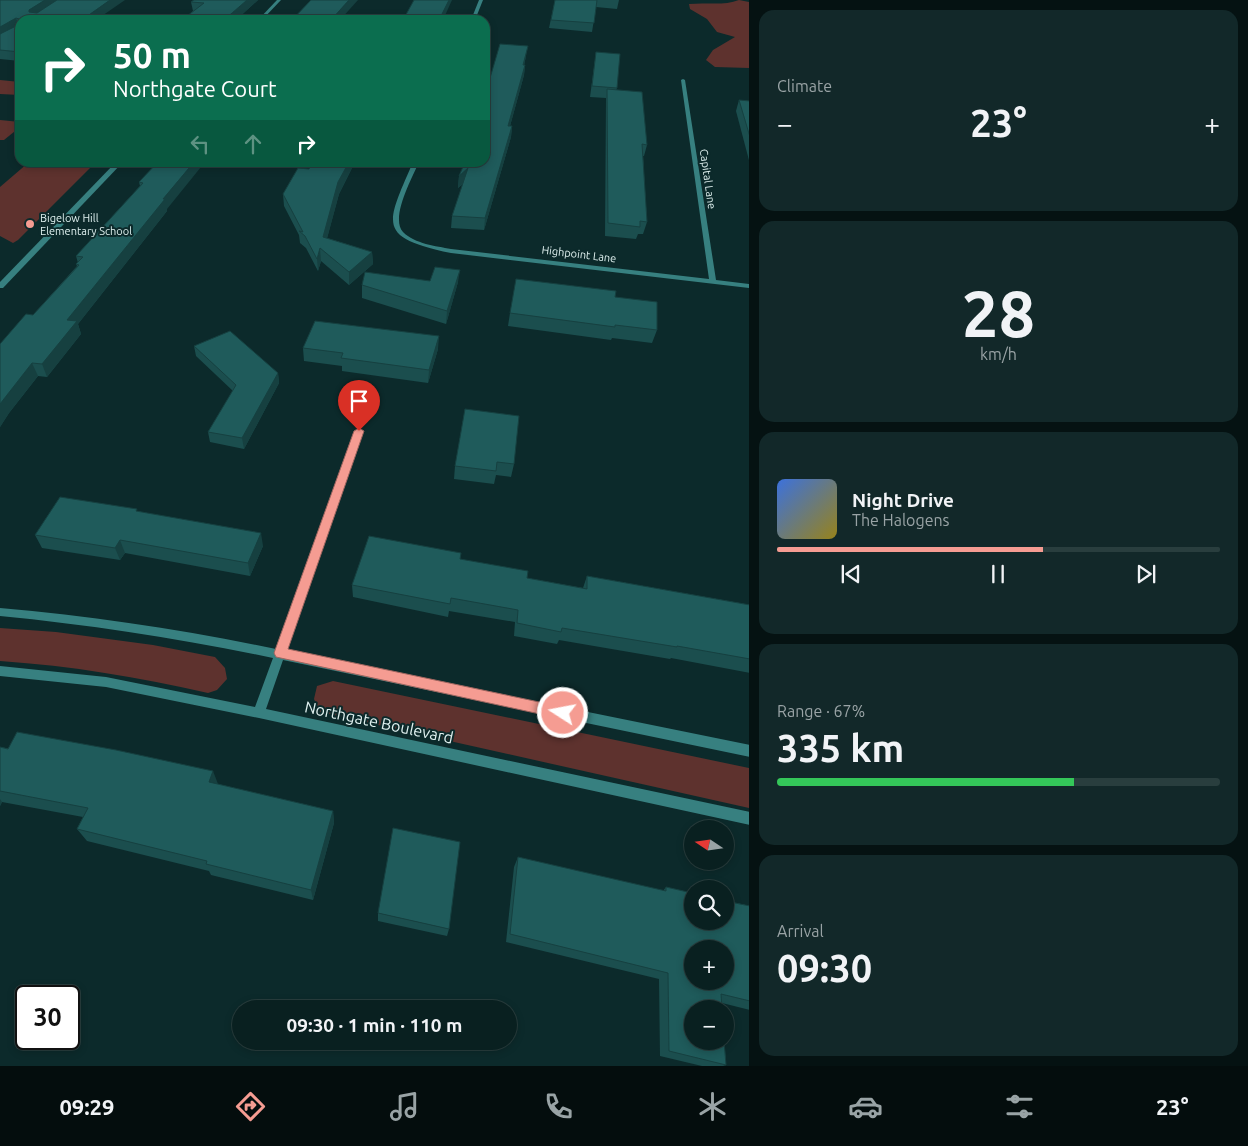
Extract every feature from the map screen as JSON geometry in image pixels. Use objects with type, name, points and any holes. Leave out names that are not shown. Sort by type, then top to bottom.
[{"type":"street","points":[[265,15],[279,0]]},
{"type":"street","points":[[475,15],[481,0]]},
{"type":"street","name":"Capital Lane","points":[[683,80],[713,281]]},
{"type":"street","points":[[0,286],[115,167]]},
{"type":"street","name":"Highpoint Lane","points":[[414,167],[395,219],[395,226],[399,234],[421,245],[749,286]]},
{"type":"street","points":[[259,713],[359,431]]},
{"type":"street","points":[[0,612],[62,616],[136,626],[280,653],[415,683],[749,751]]},
{"type":"street","name":"Northgate Boulevard","points":[[0,671],[106,682],[259,713],[749,819]]},
{"type":"shaded area","points":[[739,0],[749,2],[749,68],[715,67],[706,60],[713,50],[735,37],[717,32],[707,19],[690,9],[689,4],[721,3]]},
{"type":"shaded area","points":[[0,80],[15,82],[15,95],[0,94]]},
{"type":"shaded area","points":[[0,120],[15,122],[15,131],[4,140],[0,140]]},
{"type":"shaded area","points":[[23,167],[91,167],[13,243],[0,236],[0,187]]},
{"type":"shaded area","points":[[0,628],[56,632],[153,645],[215,657],[225,668],[227,679],[217,690],[208,693],[105,673],[0,661]]},
{"type":"shaded area","points":[[333,681],[749,768],[749,808],[320,712],[314,699],[317,686]]},
{"type":"building","points":[[0,0],[45,0],[29,10],[29,12],[37,13],[57,0],[110,0],[89,15],[15,15],[15,19],[0,27]]},
{"type":"building","points":[[194,0],[247,0],[230,15],[188,15],[204,3],[191,2]]},
{"type":"building","points":[[311,0],[349,0],[336,15],[297,15]]},
{"type":"building","points":[[414,0],[449,0],[442,15],[406,15]]},
{"type":"building","points":[[555,0],[597,0],[594,23],[551,20]]},
{"type":"building","points":[[15,26],[15,52],[0,50],[0,34]]},
{"type":"building","points":[[500,44],[528,46],[523,65],[525,65],[508,126],[512,126],[485,218],[452,216],[468,168],[459,176],[463,167],[490,167],[490,78]]},
{"type":"building","points":[[596,52],[620,54],[617,88],[592,86]]},
{"type":"building","points":[[607,89],[642,92],[647,145],[642,144],[647,222],[640,221],[640,227],[608,223]]},
{"type":"building","points":[[739,100],[749,101],[749,134]]},
{"type":"building","points":[[153,167],[190,167],[67,320],[77,321],[42,364],[32,363],[0,404],[0,344],[26,314],[33,315],[79,265],[76,264],[83,257],[76,256],[143,183],[139,182]]},
{"type":"building","points":[[310,167],[346,167],[338,182],[323,237],[372,252],[349,272],[320,248],[317,259],[305,236],[299,231],[303,232],[283,194],[298,168],[309,169]]},
{"type":"building","points":[[435,267],[460,270],[447,311],[362,285],[365,272],[430,281]]},
{"type":"building","points":[[516,279],[616,291],[615,297],[657,302],[657,330],[615,325],[615,327],[510,313]]},
{"type":"building","points":[[315,321],[439,336],[429,370],[341,358],[343,353],[303,348]]},
{"type":"building","points":[[230,331],[278,373],[242,438],[208,432],[236,385],[194,346]]},
{"type":"building","points":[[465,409],[519,416],[514,464],[497,462],[496,471],[455,466]]},
{"type":"building","points":[[60,497],[137,509],[136,511],[261,533],[248,563],[120,540],[115,548],[35,535]]},
{"type":"building","points":[[369,536],[461,553],[460,559],[528,571],[527,578],[587,589],[587,576],[749,605],[749,659],[562,628],[561,632],[517,623],[518,610],[451,598],[450,604],[352,585]]},
{"type":"building","points":[[17,732],[116,750],[213,771],[209,782],[333,811],[311,890],[206,864],[207,861],[77,829],[88,808],[0,791],[0,747],[8,749]]},
{"type":"building","points":[[393,828],[460,842],[449,929],[378,913]]},
{"type":"building","points":[[518,857],[666,891],[666,887],[684,891],[684,930],[734,930],[734,903],[749,906],[749,1001],[721,994],[721,1000],[684,1000],[684,1050],[725,1050],[726,1065],[669,1051],[668,973],[510,934]]},
{"type":"place","name":"Bigelow Hill Elementary School","points":[[30,224]]},
{"type":"route","points":[[359,431],[280,653],[563,713]]}]
